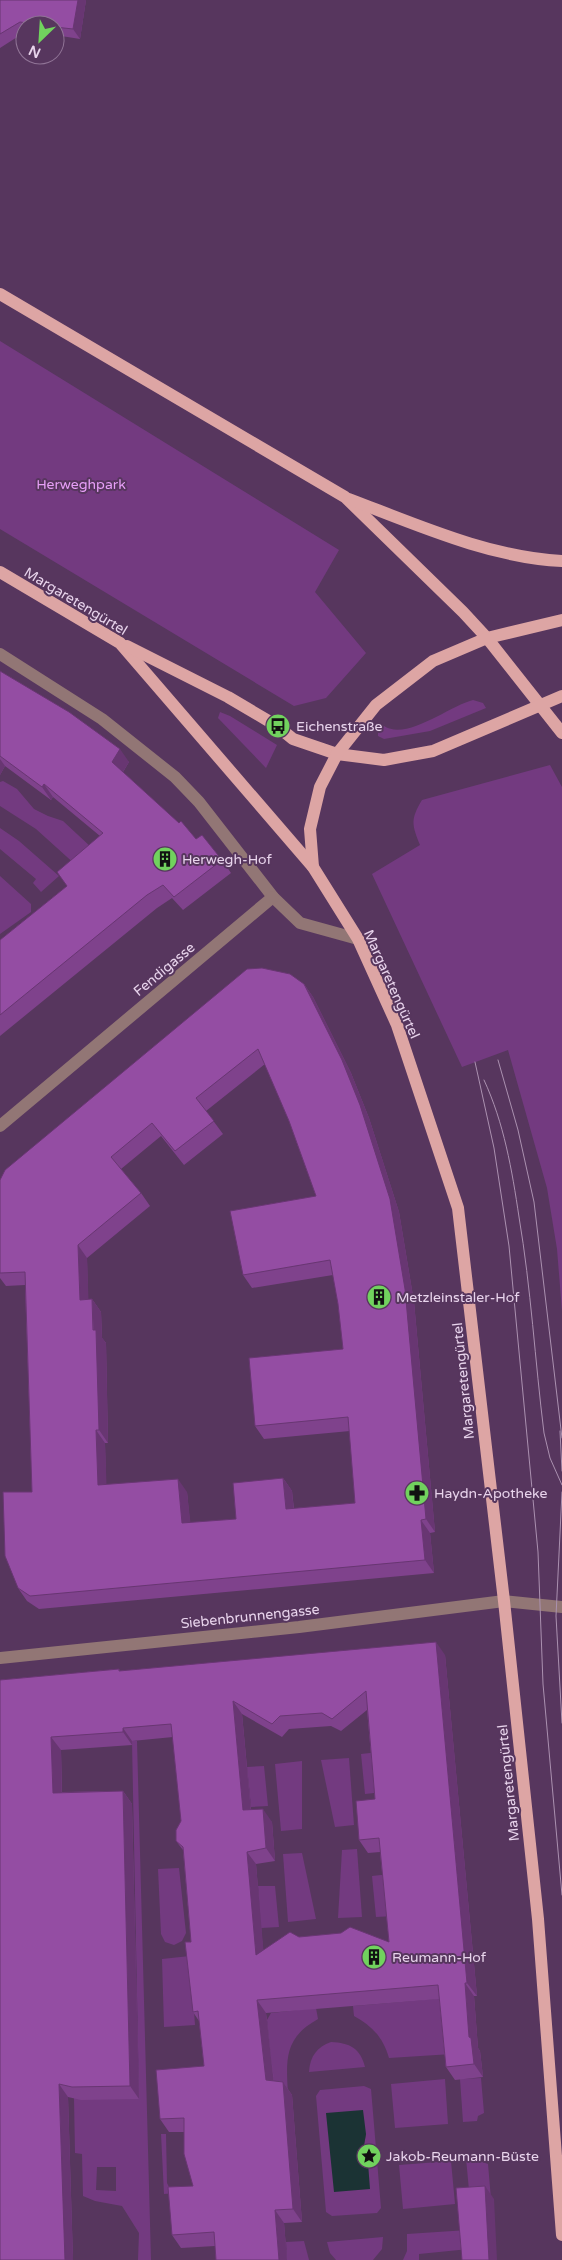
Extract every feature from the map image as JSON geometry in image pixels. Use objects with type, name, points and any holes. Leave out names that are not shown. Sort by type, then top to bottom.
[{"type":"main road","points":[[0,294],[345,498],[454,539],[527,557],[562,561]]},
{"type":"main road","points":[[345,498],[463,612],[487,638],[562,733]]},
{"type":"main road","name":"Margaretengürtel","points":[[0,572],[120,643],[313,867],[358,939],[397,1025],[458,1208],[504,1601],[538,1919],[562,2235]]},
{"type":"main road","points":[[313,867],[310,829],[320,787],[337,754],[376,705],[434,662],[487,638],[562,620]]},
{"type":"main road","points":[[120,643],[228,696],[277,726],[293,739],[337,754],[384,760],[433,751],[562,696]]},
{"type":"street","points":[[0,654],[102,719],[175,777],[199,802],[273,897],[300,923],[358,939]]},
{"type":"street","name":"Fendigasse","points":[[0,1126],[273,897]]},
{"type":"street","name":"Siebenbrunnengasse","points":[[0,1658],[298,1627],[504,1601],[562,1607]]},
{"type":"green space","name":"Herweghpark","points":[[0,341],[339,550],[315,592],[366,653],[326,698],[294,706],[0,529]]},
{"type":"green space","points":[[473,700],[483,703],[486,708],[430,731],[384,739],[378,736],[378,731],[384,726],[393,729],[404,729],[416,726]]},
{"type":"green space","points":[[220,712],[230,716],[277,745],[266,768],[218,718]]},
{"type":"green space","points":[[550,765],[562,787],[562,1311],[557,1249],[547,1188],[508,1050],[462,1067],[372,874],[420,845],[415,832],[414,818],[422,800]]},
{"type":"green space","points":[[3,781],[17,789],[34,809],[63,821],[92,848],[87,875],[36,829],[0,806],[0,782]]},
{"type":"green space","points":[[0,828],[19,841],[59,876],[41,892],[33,883],[36,879],[0,849]]},
{"type":"green space","points":[[0,876],[31,904],[31,912],[0,934]]},
{"type":"green space","points":[[132,1741],[137,1741],[151,2260],[138,2260],[139,2233],[122,2206],[95,2201],[83,2196],[82,2154],[75,2153],[74,2098],[139,2098]],"holes":[[[97,2167],[116,2167],[116,2191],[96,2190]]]},
{"type":"green space","points":[[379,1752],[383,1792],[365,1794],[361,1754]]},
{"type":"green space","points":[[349,1758],[354,1825],[335,1827],[321,1760]]},
{"type":"green space","points":[[302,1761],[302,1829],[281,1831],[275,1764]]},
{"type":"green space","points":[[264,1766],[268,1806],[251,1807],[247,1767]]},
{"type":"green space","points":[[357,1849],[362,1917],[338,1918],[342,1850]]},
{"type":"green space","points":[[302,1853],[316,1919],[288,1922],[283,1854]]},
{"type":"green space","points":[[179,1868],[186,1933],[182,1941],[174,1945],[165,1942],[161,1934],[158,1869]]},
{"type":"green space","points":[[390,1874],[394,1916],[376,1917],[372,1876]]},
{"type":"green space","points":[[258,1886],[275,1886],[279,1927],[261,1928]]},
{"type":"green space","points":[[190,1956],[195,2025],[164,2027],[162,1959]]},
{"type":"green space","points":[[447,1998],[452,2054],[389,2058],[384,2044],[376,2033],[354,2016],[353,2006]]},
{"type":"green space","points":[[316,2008],[318,2019],[299,2034],[290,2050],[287,2070],[288,2094],[275,2095],[267,2020],[271,2013]]},
{"type":"green space","points":[[331,2042],[349,2045],[360,2055],[365,2067],[309,2072],[315,2053],[318,2049]]},
{"type":"green space","points":[[481,2078],[484,2113],[478,2116],[477,2121],[463,2122],[460,2079]]},
{"type":"green space","points":[[445,2079],[448,2124],[395,2128],[391,2084]]},
{"type":"green space","points":[[364,2086],[371,2089],[381,2208],[377,2213],[332,2216],[326,2212],[316,2096],[320,2090]],"holes":[[[326,2113],[366,2134],[363,2151],[368,2163]]]},
{"type":"green space","points":[[161,2134],[166,2134],[167,2183],[170,2189],[176,2193],[164,2194]]},
{"type":"green space","points":[[480,2157],[482,2162],[488,2164],[491,2199],[470,2201],[466,2158]]},
{"type":"green space","points":[[451,2161],[455,2204],[403,2209],[399,2165]]},
{"type":"green space","points":[[468,2230],[469,2249],[419,2254],[419,2260],[403,2260],[407,2251],[407,2234]]},
{"type":"green space","points":[[383,2237],[382,2249],[373,2260],[336,2260],[330,2253],[327,2242]]},
{"type":"green space","points":[[304,2241],[309,2260],[287,2260],[286,2242]]},
{"type":"shaded area","points":[[363,2110],[366,2134],[363,2151],[368,2163],[370,2189],[334,2192],[326,2113]]},
{"type":"building","points":[[0,0],[78,0],[73,29],[65,28],[65,15],[15,15],[15,25],[0,34]]},
{"type":"building","name":"Herwegh-Hof","points":[[0,671],[69,712],[120,749],[112,762],[179,823],[181,821],[196,839],[202,835],[222,860],[174,897],[163,885],[147,895],[0,1015],[0,940],[67,886],[57,872],[103,833],[44,784],[42,787],[0,756]]},
{"type":"building","name":"Metzleinstaler-Hof","points":[[262,968],[290,974],[304,984],[342,1060],[360,1105],[390,1199],[405,1289],[426,1519],[421,1520],[425,1560],[30,1596],[18,1588],[5,1556],[3,1492],[32,1492],[25,1272],[0,1273],[0,1180],[5,1170],[247,969]],"holes":[[[258,1049],[289,1121],[316,1196],[230,1211],[243,1275],[330,1260],[338,1304],[343,1349],[249,1358],[255,1426],[348,1417],[355,1503],[286,1509],[283,1478],[233,1483],[236,1519],[182,1523],[178,1479],[98,1485],[96,1430],[99,1430],[96,1330],[93,1330],[92,1299],[80,1300],[78,1245],[141,1193],[111,1157],[152,1123],[175,1151],[214,1121],[196,1098]]]},
{"type":"building","points":[[436,1642],[467,1983],[465,1983],[469,2037],[471,2038],[474,2064],[446,2067],[438,1985],[257,2000],[266,2080],[283,2082],[293,2209],[275,2210],[279,2260],[216,2260],[214,2232],[172,2235],[168,2187],[193,2186],[184,2154],[184,2118],[160,2119],[156,2070],[204,2066],[198,2011],[193,2012],[185,1942],[191,1942],[183,1847],[176,1841],[176,1830],[181,1821],[171,1724],[123,1728],[123,1732],[51,1737],[53,1793],[123,1791],[130,2086],[72,2087],[59,2084],[65,2260],[0,2260],[0,1680],[119,1669],[119,1671]],"holes":[[[366,1691],[375,1799],[356,1801],[359,1840],[379,1838],[389,1942],[350,1927],[341,1933],[299,1937],[290,1932],[256,1955],[247,1852],[266,1848],[263,1809],[243,1810],[233,1701],[272,1724],[280,1716],[322,1713],[332,1719]]]},
{"type":"building","points":[[485,2186],[489,2260],[462,2260],[456,2188]]},
{"type":"tram line","points":[[498,1060],[518,1130],[534,1202],[562,1438]]},
{"type":"tram line","points":[[475,1062],[494,1148],[509,1246],[538,1552],[543,1684],[562,1895]]},
{"type":"tram line","points":[[484,1080],[497,1113],[510,1164],[527,1271],[544,1433],[550,1458],[562,1485]]},
{"type":"tram line","points":[[560,1431],[562,1471]]},
{"type":"tram line","points":[[562,1492],[556,1616],[562,1723]]},
{"type":"place","name":"Eichenstraße","points":[[278,726]]},
{"type":"place","name":"Herwegh-Hof","points":[[165,859]]},
{"type":"place","name":"Metzleinstaler-Hof","points":[[379,1297]]},
{"type":"place","name":"Haydn-Apotheke","points":[[417,1493]]},
{"type":"place","name":"Reumann-Hof","points":[[374,1957]]},
{"type":"place","name":"Jakob-Reumann-Büste","points":[[369,2156]]}]
